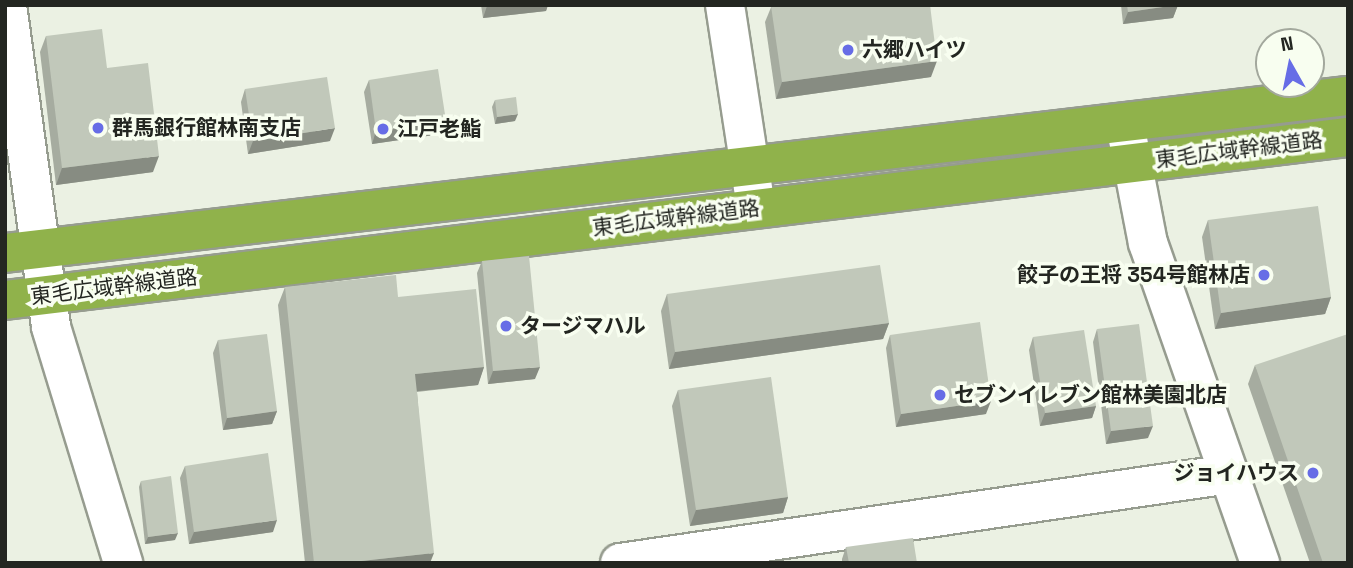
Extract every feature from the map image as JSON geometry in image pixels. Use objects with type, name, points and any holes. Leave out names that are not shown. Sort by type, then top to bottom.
[{"type":"highway","name":"東毛広域幹線道路","points":[[23,251],[1348,96]]},
{"type":"highway","name":"東毛広域幹線道路","points":[[5,300],[1348,137]]},
{"type":"street","points":[[7,5],[23,251],[46,295],[55,345],[123,563]]},
{"type":"street","points":[[725,5],[756,208]]},
{"type":"street","points":[[1125,124],[1148,243],[1260,563]]},
{"type":"street","points":[[620,563],[1229,474]]},
{"type":"building","name":"六郷ハイツ","points":[[930,5],[937,61],[782,82],[771,6]]},
{"type":"building","points":[[1127,5],[1176,5],[1128,12]]},
{"type":"building","name":"群馬銀行館林南支店","points":[[102,29],[107,68],[148,63],[159,156],[62,168],[46,36]]},
{"type":"building","points":[[438,69],[446,121],[376,131],[369,80]]},
{"type":"building","points":[[327,77],[335,128],[253,141],[245,89]]},
{"type":"building","points":[[516,97],[518,114],[497,117],[495,100]]},
{"type":"building","name":"餃子の王将 354号館林店","points":[[1318,206],[1331,297],[1221,313],[1208,220]]},
{"type":"building","name":"タージマハル","points":[[529,256],[540,367],[493,371],[482,261]]},
{"type":"building","points":[[880,265],[889,323],[675,352],[667,294]]},
{"type":"building","points":[[396,275],[398,297],[476,289],[484,367],[415,374],[434,553],[343,563],[314,563],[285,287]]},
{"type":"building","points":[[980,322],[991,401],[901,414],[890,335]]},
{"type":"building","points":[[1139,324],[1153,426],[1111,431],[1097,329]]},
{"type":"building","points":[[1084,330],[1096,406],[1045,413],[1033,337]]},
{"type":"building","points":[[267,334],[277,411],[227,418],[218,340]]},
{"type":"building","name":"ジョイハウス","points":[[1348,334],[1348,563],[1323,563],[1255,365]]},
{"type":"building","points":[[771,377],[788,497],[696,510],[678,390]]},
{"type":"building","points":[[268,453],[277,520],[194,532],[185,466]]},
{"type":"building","points":[[171,476],[178,533],[148,537],[141,481]]},
{"type":"building","points":[[913,538],[917,563],[849,563],[846,547]]},
{"type":"place","name":"六郷ハイツ","points":[[848,50]]},
{"type":"place","name":"群馬銀行館林南支店","points":[[98,128]]},
{"type":"place","name":"江戸老鮨","points":[[383,129]]},
{"type":"place","name":"餃子の王将 354号館林店","points":[[1264,275]]},
{"type":"place","name":"タージマハル","points":[[506,326]]},
{"type":"place","name":"セブンイレブン館林美園北店","points":[[940,395]]},
{"type":"place","name":"ジョイハウス","points":[[1313,473]]}]
